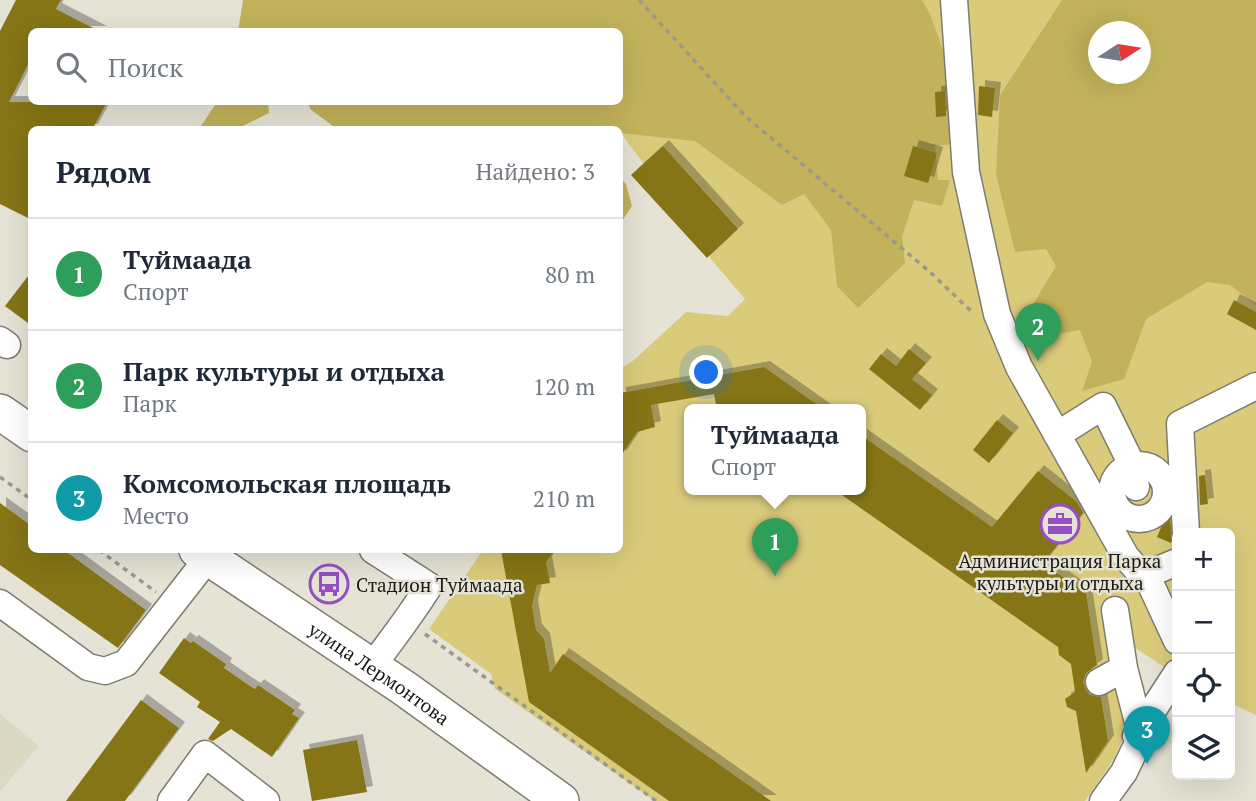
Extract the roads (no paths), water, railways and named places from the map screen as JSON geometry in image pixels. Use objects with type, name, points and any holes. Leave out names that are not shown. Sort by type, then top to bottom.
[{"type":"main road","points":[[0,412],[28,431]]},
{"type":"main road","name":"улица Лермонтова","points":[[202,554],[372,667],[561,801]]},
{"type":"street","points":[[954,0],[966,172],[998,314],[1019,367],[1122,550],[1151,585],[1172,630]]},
{"type":"street","points":[[1186,528],[1180,424],[1256,386]]},
{"type":"street","points":[[1057,435],[1103,405],[1139,491],[1122,550]]},
{"type":"street","points":[[372,667],[403,622],[414,611],[429,586],[378,553]]},
{"type":"street","points":[[0,603],[88,667],[105,671],[126,663],[172,604],[202,554]]},
{"type":"street","points":[[1143,576],[1172,564]]},
{"type":"street","points":[[1103,801],[1124,772],[1137,745],[1140,730],[1124,668],[1115,610]]},
{"type":"street","points":[[1098,673],[1124,668]]},
{"type":"street","points":[[1091,801],[1172,681]]},
{"type":"street","points":[[171,801],[205,754],[266,801]]},
{"type":"place","name":"Парк культуры и отдыха","points":[[1038,361]]},
{"type":"place","name":"Администрация Парка культуры и отдыха","points":[[1060,524]]},
{"type":"place","name":"Туймаада","points":[[775,576]]},
{"type":"place","name":"Стадион Туймаада","points":[[329,584]]},
{"type":"place","name":"Комсомольская площадь","points":[[1147,764]]}]
